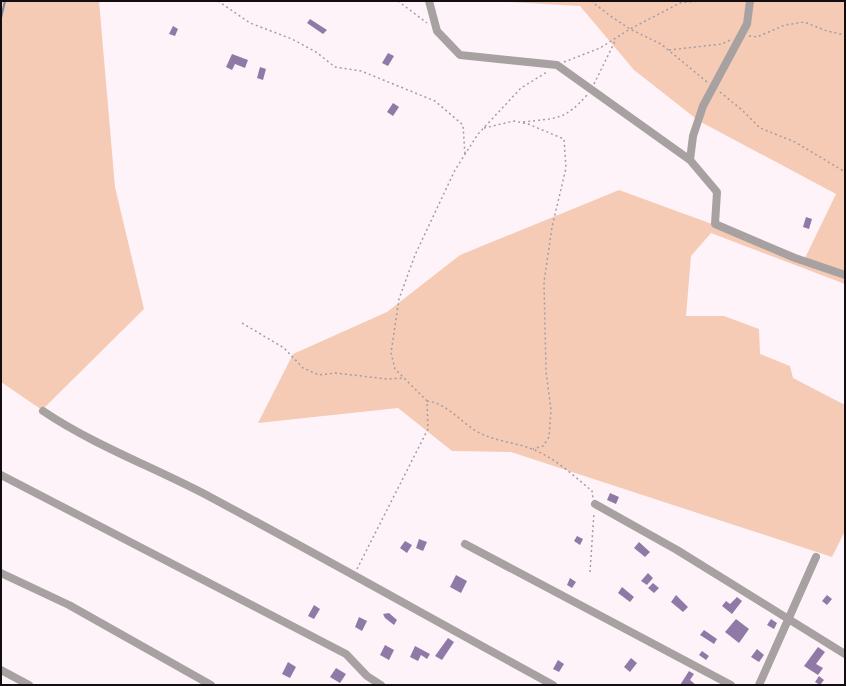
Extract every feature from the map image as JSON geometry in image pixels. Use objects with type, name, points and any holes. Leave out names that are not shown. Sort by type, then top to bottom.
[{"type":"street","points":[[429,1],[437,31],[460,54],[557,65],[690,160],[717,192],[715,224],[795,258],[845,275]]},
{"type":"street","points":[[690,160],[693,136],[703,106],[746,24],[750,1]]},
{"type":"street","points":[[43,411],[68,427],[171,476],[354,574],[406,606],[553,685]]},
{"type":"street","points":[[1,476],[346,654],[367,676],[381,685]]},
{"type":"street","points":[[594,504],[677,550],[845,654]]},
{"type":"street","points":[[465,544],[731,685]]},
{"type":"street","points":[[759,685],[816,557]]},
{"type":"street","points":[[1,573],[69,605],[211,685]]},
{"type":"street","points":[[1,670],[29,685]]},
{"type":"path","points":[[218,1],[250,23],[292,39],[310,49],[335,67],[362,71],[435,101],[463,125],[465,155]]},
{"type":"path","points":[[398,1],[437,31]]},
{"type":"path","points":[[590,572],[594,504],[592,491],[571,473],[533,449],[506,442],[477,431],[437,402],[427,401],[395,370],[391,353],[400,299],[415,255],[455,170],[484,128],[521,88],[557,65],[600,48],[617,37],[680,3],[700,1]]},
{"type":"path","points":[[669,50],[722,44],[741,35],[757,37],[785,25],[804,22],[827,31],[845,35]]},
{"type":"path","points":[[484,128],[514,121],[522,122],[562,117],[574,109],[591,89],[617,37]]},
{"type":"path","points":[[522,122],[564,139],[566,168],[552,228],[544,282],[546,371],[550,410],[549,437],[544,446],[533,449]]},
{"type":"path","points":[[242,323],[284,348],[303,368],[319,375],[335,373],[361,377],[404,378]]},
{"type":"path","points":[[354,574],[428,429],[427,401]]},
{"type":"shaded area","points":[[1,1],[99,1],[115,187],[144,309],[42,410],[1,382]]},
{"type":"shaded area","points":[[488,1],[845,1],[845,284],[711,233],[691,256],[686,316],[724,316],[759,329],[760,354],[790,366],[793,378],[845,405],[845,531],[832,557],[511,452],[452,451],[398,408],[258,423],[293,354],[387,312],[460,255],[619,190],[805,258],[836,194],[699,121],[634,70],[580,6]]},
{"type":"building","points":[[310,19],[327,30],[323,34],[307,23]]},
{"type":"building","points":[[173,26],[178,29],[175,36],[169,34]]},
{"type":"building","points":[[388,53],[394,56],[388,66],[382,63]]},
{"type":"building","points":[[232,54],[248,60],[245,68],[235,64],[232,70],[226,67]]},
{"type":"building","points":[[260,67],[266,69],[263,80],[257,78]]},
{"type":"building","points":[[393,103],[399,107],[393,116],[387,112]]},
{"type":"building","points":[[806,217],[812,219],[809,229],[803,227]]},
{"type":"building","points":[[610,493],[619,497],[616,504],[607,500]]},
{"type":"building","points":[[577,536],[583,539],[580,545],[574,541]]},
{"type":"building","points":[[419,539],[427,542],[423,551],[416,548]]},
{"type":"building","points":[[405,541],[412,545],[407,553],[400,548]]},
{"type":"building","points":[[639,542],[650,552],[645,557],[634,548]]},
{"type":"building","points":[[648,573],[653,578],[647,585],[641,581]]},
{"type":"building","points":[[456,575],[467,581],[461,593],[450,587]]},
{"type":"building","points":[[570,578],[576,582],[572,588],[567,585]]},
{"type":"building","points":[[653,583],[659,588],[654,593],[648,588]]},
{"type":"building","points":[[622,587],[634,597],[630,602],[618,593]]},
{"type":"building","points":[[676,595],[688,607],[683,612],[671,602]]},
{"type":"building","points":[[827,595],[832,599],[827,605],[822,601]]},
{"type":"building","points":[[737,597],[742,601],[732,614],[722,606],[726,601],[730,604]]},
{"type":"building","points":[[314,605],[320,609],[314,619],[308,616]]},
{"type":"building","points":[[389,613],[397,620],[394,625],[385,618],[383,614]]},
{"type":"building","points":[[359,617],[367,621],[362,631],[355,627]]},
{"type":"building","points":[[736,619],[749,629],[739,643],[725,632]]},
{"type":"building","points":[[771,619],[777,623],[774,629],[767,625]]},
{"type":"building","points":[[704,630],[717,639],[714,644],[700,635]]},
{"type":"building","points":[[448,638],[454,642],[442,660],[435,656]]},
{"type":"building","points":[[385,645],[394,650],[389,660],[380,655]]},
{"type":"building","points":[[415,646],[430,654],[427,659],[421,655],[418,661],[410,657]]},
{"type":"building","points":[[818,647],[825,652],[816,664],[823,668],[818,675],[804,666]]},
{"type":"building","points":[[757,649],[764,655],[759,662],[751,657]]},
{"type":"building","points":[[702,651],[709,656],[706,660],[699,655]]},
{"type":"building","points":[[631,658],[637,663],[630,672],[624,667]]},
{"type":"building","points":[[558,660],[564,664],[559,672],[553,669]]},
{"type":"building","points":[[288,662],[296,667],[290,678],[282,674]]},
{"type":"building","points":[[336,668],[346,674],[340,683],[330,677]]},
{"type":"building","points":[[689,671],[694,674],[690,680],[696,685],[680,685]]},
{"type":"building","points":[[819,676],[824,680],[820,685],[815,682]]},
{"type":"waterway","points":[[1,18],[5,1]]}]
